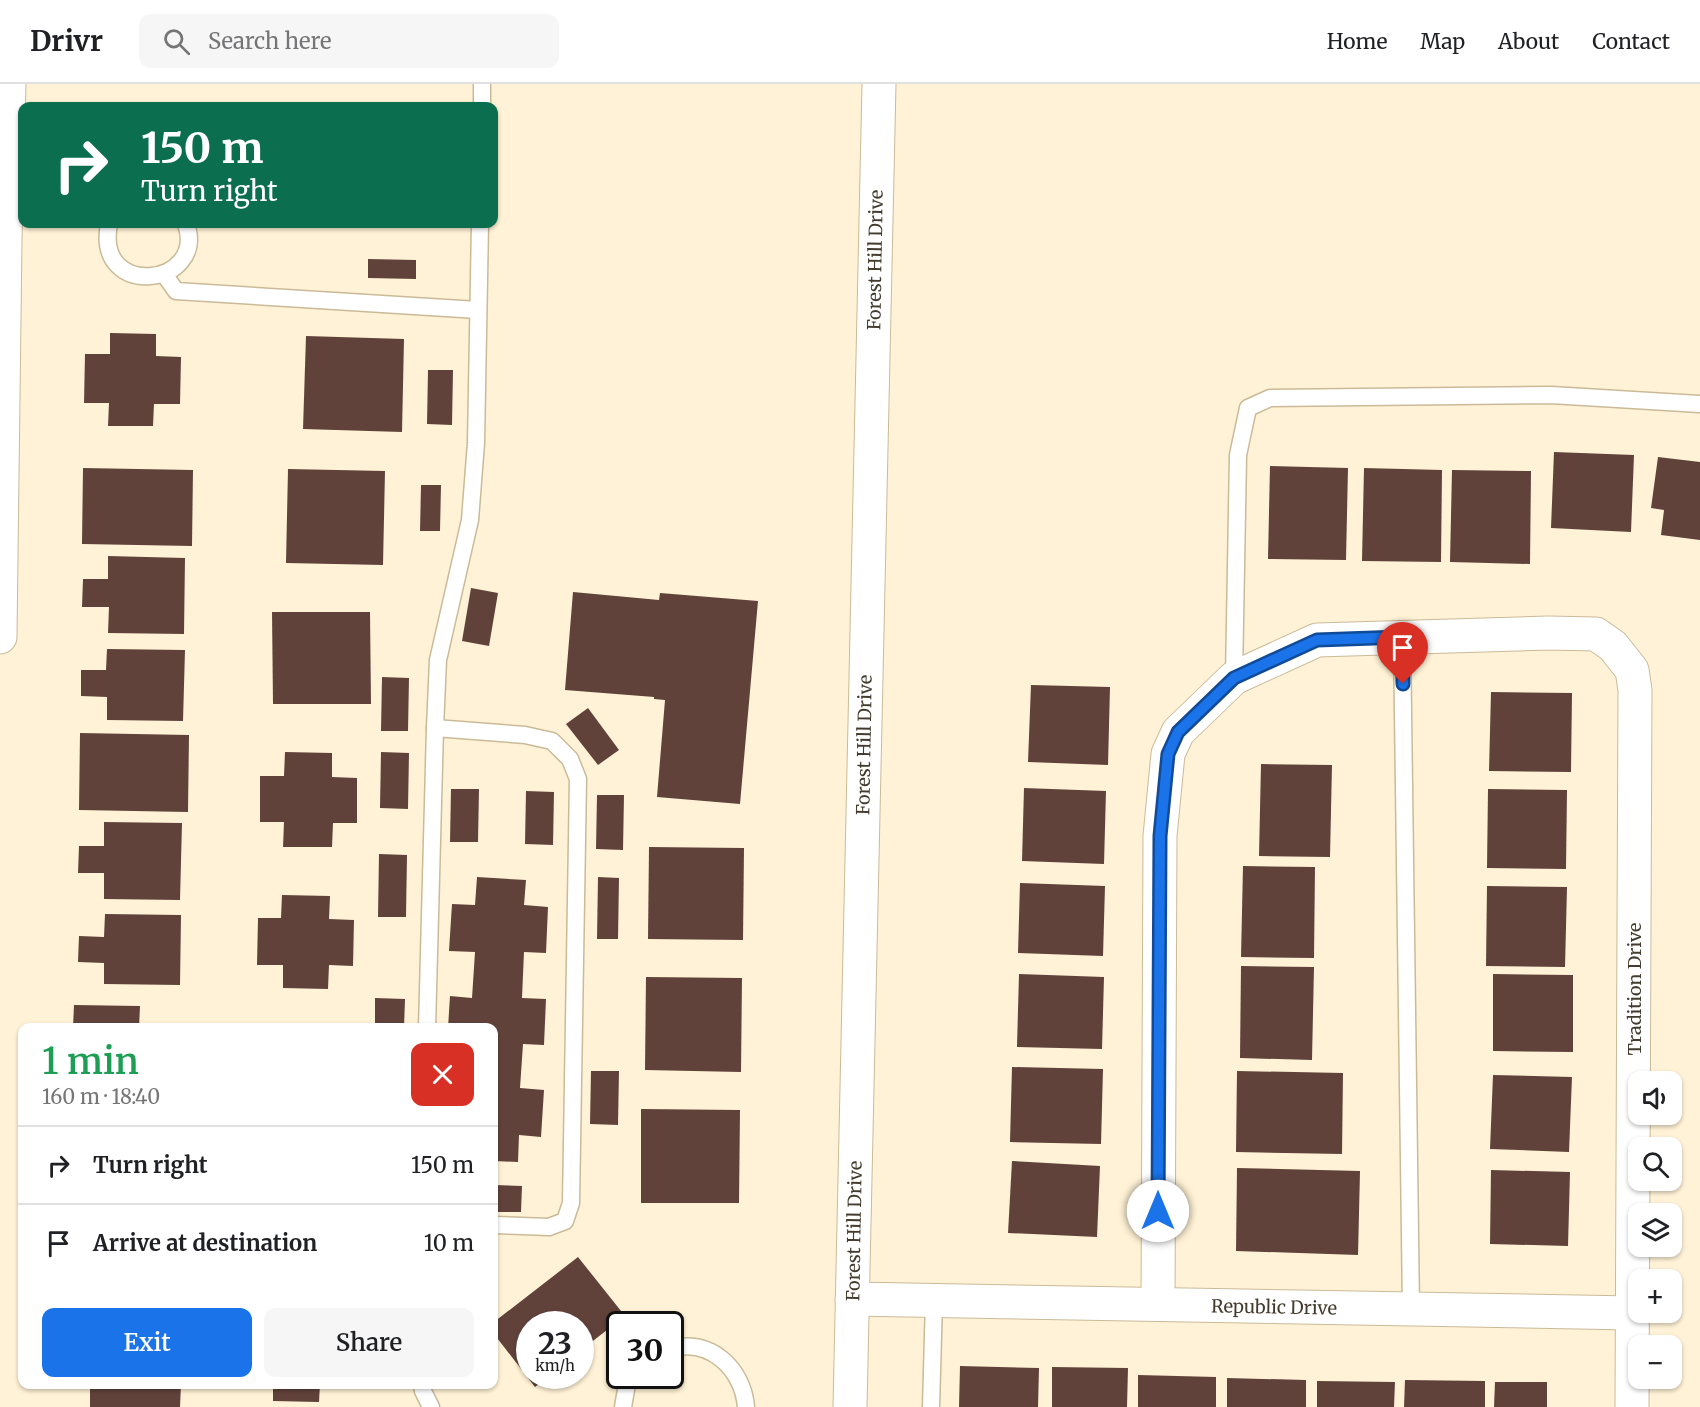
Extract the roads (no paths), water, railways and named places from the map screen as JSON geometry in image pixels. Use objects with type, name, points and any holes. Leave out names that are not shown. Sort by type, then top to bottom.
[{"type":"street","points":[[0,637],[9,84]]},
{"type":"street","name":"Forest Hill Drive","points":[[850,1407],[879,84]]},
{"type":"street","name":"Tradition Drive","points":[[1158,1304],[1160,836],[1168,754],[1178,732],[1234,678],[1317,640],[1548,633],[1596,634],[1613,646],[1632,670],[1635,690],[1632,1269]]},
{"type":"street","name":"Republic Drive","points":[[852,1299],[1628,1313]]},
{"type":"street","name":"Tradition Drive","points":[[1632,1323],[1632,1407]]},
{"type":"lane","points":[[482,84],[482,102]]},
{"type":"lane","points":[[108,228],[106,236],[108,249],[114,261],[125,271],[137,276],[151,277],[164,274],[176,266],[184,256],[188,243],[188,228]]},
{"type":"lane","points":[[428,1023],[438,660],[470,520],[476,443],[480,228]]},
{"type":"lane","points":[[164,274],[176,291],[478,310]]},
{"type":"lane","points":[[1234,678],[1238,455],[1248,408],[1270,398],[1551,395],[1700,404]]},
{"type":"lane","points":[[1402,637],[1412,1309]]},
{"type":"lane","points":[[435,728],[525,735],[552,741],[570,759],[578,779],[571,1203],[565,1221],[549,1227],[498,1225]]},
{"type":"lane","points":[[926,1300],[931,1407]]},
{"type":"lane","points":[[684,1347],[714,1353],[731,1366],[742,1384],[746,1407]]},
{"type":"lane","points":[[423,1389],[431,1407]]},
{"type":"lane","points":[[623,1407],[626,1389]]}]
